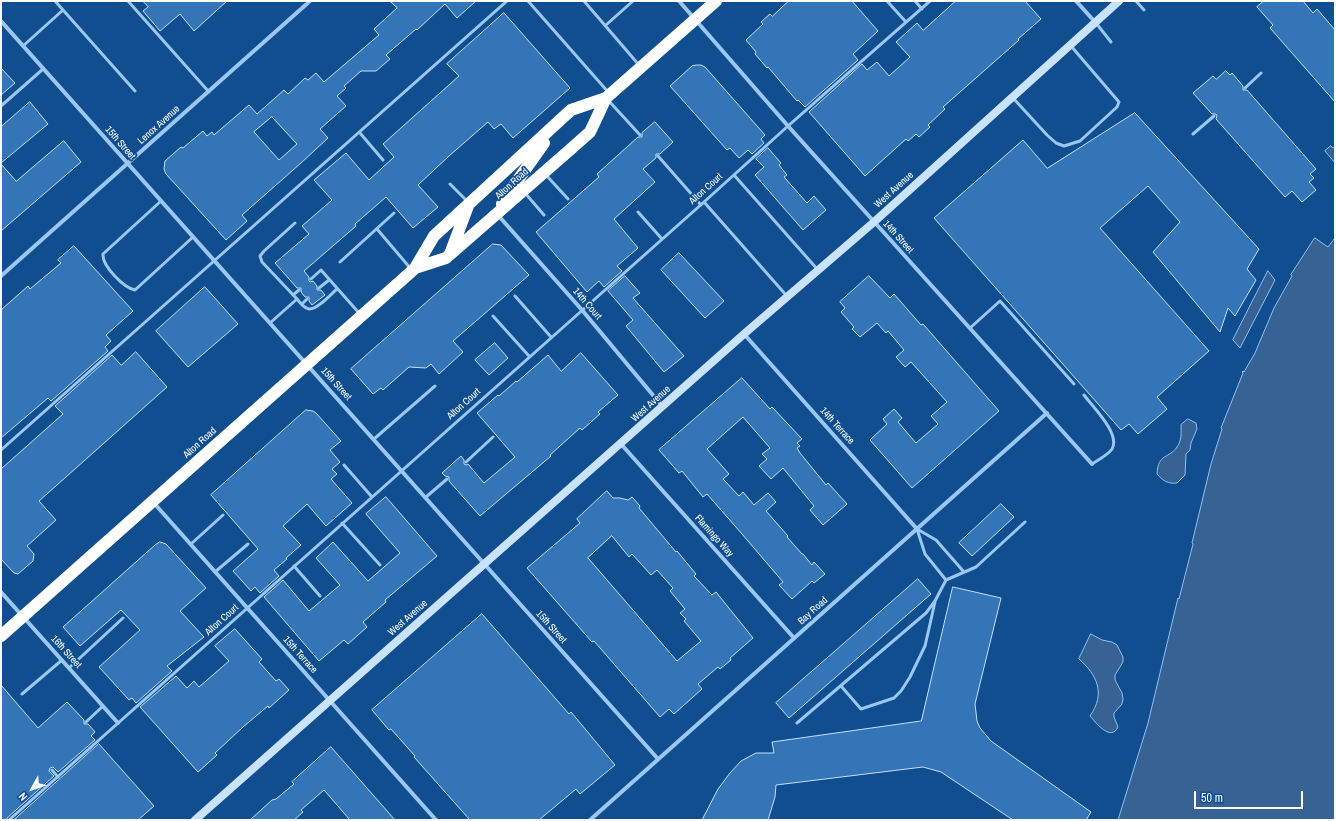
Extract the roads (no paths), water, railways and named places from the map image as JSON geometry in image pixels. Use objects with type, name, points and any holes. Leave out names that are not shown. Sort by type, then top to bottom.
[{"type":"highway","name":"Alton Road","points":[[414,269],[446,258],[590,132],[608,97],[716,1]]},
{"type":"highway","name":"Alton Road","points":[[1,636],[414,269],[434,236],[571,110],[608,97]]},
{"type":"highway","points":[[497,214],[508,194],[556,125]]},
{"type":"highway","points":[[449,255],[469,204]]},
{"type":"street","name":"Lenox Avenue","points":[[1,276],[310,1]]},
{"type":"street","name":"14th Street","points":[[679,1],[788,126],[1092,464]]},
{"type":"street","points":[[1076,1],[1095,22]]},
{"type":"street","name":"West Avenue","points":[[200,818],[330,699],[485,564],[744,334],[874,222],[1119,1]]},
{"type":"street","name":"15th Street","points":[[1,21],[658,759]]},
{"type":"street","name":"14th Court","points":[[497,214],[582,310],[662,407]]},
{"type":"street","name":"14th Terrace","points":[[744,334],[917,529]]},
{"type":"street","name":"Bay Road","points":[[590,820],[1047,414]]},
{"type":"street","name":"Flamingo Way","points":[[621,444],[794,638]]},
{"type":"street","name":"15th Terrace","points":[[153,501],[436,820]]},
{"type":"street","name":"16th Street","points":[[1,592],[118,723]]},
{"type":"lane","points":[[55,1],[134,91]]},
{"type":"lane","points":[[128,1],[208,92]]},
{"type":"lane","points":[[1,450],[507,1]]},
{"type":"lane","points":[[528,1],[640,135]]},
{"type":"lane","points":[[584,1],[606,25],[641,68]]},
{"type":"lane","points":[[606,25],[633,1]]},
{"type":"lane","points":[[887,1],[906,22]]},
{"type":"lane","points":[[915,1],[922,9]]},
{"type":"lane","name":"Alton Court","points":[[9,820],[930,1]]},
{"type":"lane","points":[[1136,1],[1144,10]]},
{"type":"lane","points":[[23,46],[63,10]]},
{"type":"lane","points":[[1095,22],[1112,42]]},
{"type":"lane","points":[[1012,97],[1056,143],[1064,146],[1080,141],[1117,108],[1119,102],[1070,45]]},
{"type":"lane","points":[[1,106],[43,69]]},
{"type":"lane","points":[[1245,88],[1261,74]]},
{"type":"lane","points":[[1193,134],[1214,116]]},
{"type":"lane","points":[[360,132],[383,160]]},
{"type":"lane","points":[[658,156],[700,205]]},
{"type":"lane","points":[[544,172],[568,199]]},
{"type":"lane","points":[[734,175],[818,270]]},
{"type":"lane","points":[[450,184],[469,204]]},
{"type":"lane","points":[[523,190],[544,215]]},
{"type":"lane","points":[[161,202],[103,254],[102,259],[105,264],[124,286],[135,290],[193,237]]},
{"type":"lane","points":[[704,202],[787,297]]},
{"type":"lane","points":[[638,212],[662,239]]},
{"type":"lane","points":[[340,262],[394,213]]},
{"type":"lane","points":[[295,223],[264,251],[260,256],[262,262],[302,304],[310,309],[315,308],[337,289]]},
{"type":"lane","points":[[377,229],[414,269]]},
{"type":"lane","points":[[312,279],[321,270],[361,316]]},
{"type":"lane","points":[[319,288],[329,280]]},
{"type":"lane","points":[[293,295],[299,290]]},
{"type":"lane","points":[[515,296],[551,337]]},
{"type":"lane","points":[[970,328],[1004,297]]},
{"type":"lane","points":[[270,323],[297,299]]},
{"type":"lane","points":[[302,304],[307,299]]},
{"type":"lane","points":[[1000,301],[1074,384]]},
{"type":"lane","points":[[493,316],[529,356]]},
{"type":"lane","points":[[374,439],[435,386]]},
{"type":"lane","points":[[1084,395],[1102,417],[1113,434],[1114,442],[1112,448],[1092,464]]},
{"type":"lane","points":[[466,462],[493,437]]},
{"type":"lane","points":[[344,465],[372,497]]},
{"type":"lane","points":[[426,497],[447,478]]},
{"type":"lane","points":[[190,544],[224,515]]},
{"type":"lane","points":[[797,724],[926,613],[935,601],[946,580],[976,567],[1025,522]]},
{"type":"lane","points":[[342,523],[380,565]]},
{"type":"lane","points":[[917,529],[936,540],[964,572]]},
{"type":"lane","points":[[917,529],[925,554],[946,580]]},
{"type":"lane","points":[[216,572],[248,544]]},
{"type":"lane","points":[[294,566],[320,596]]},
{"type":"lane","points":[[841,686],[861,709],[894,698],[901,691],[910,677],[925,646],[935,601]]},
{"type":"lane","points":[[69,668],[123,618]]},
{"type":"lane","points":[[22,694],[62,660]]},
{"type":"lane","points":[[86,722],[103,706]]},
{"type":"lane","points":[[52,770],[58,777]]},
{"type":"water","points":[[1331,146],[1333,148],[1335,147],[1335,163],[1325,151]]},
{"type":"water","points":[[1315,238],[1328,247],[1335,238],[1335,820],[1118,820],[1148,723],[1178,598],[1179,599],[1193,544],[1211,464],[1222,429],[1221,428],[1243,373],[1242,372],[1244,372],[1255,353],[1274,308],[1292,276],[1291,275]]},
{"type":"water","points":[[1268,271],[1275,280],[1240,348],[1233,340]]},
{"type":"water","points":[[1188,419],[1196,423],[1197,429],[1191,443],[1190,450],[1186,454],[1185,475],[1177,483],[1168,482],[1157,474],[1159,463],[1162,459],[1174,451],[1179,444],[1181,425]]},
{"type":"water","points":[[1091,634],[1102,640],[1112,642],[1117,645],[1123,657],[1123,662],[1115,675],[1115,680],[1122,693],[1123,699],[1122,704],[1114,713],[1118,727],[1112,733],[1104,730],[1090,716],[1098,700],[1097,685],[1091,671],[1079,659]]}]
